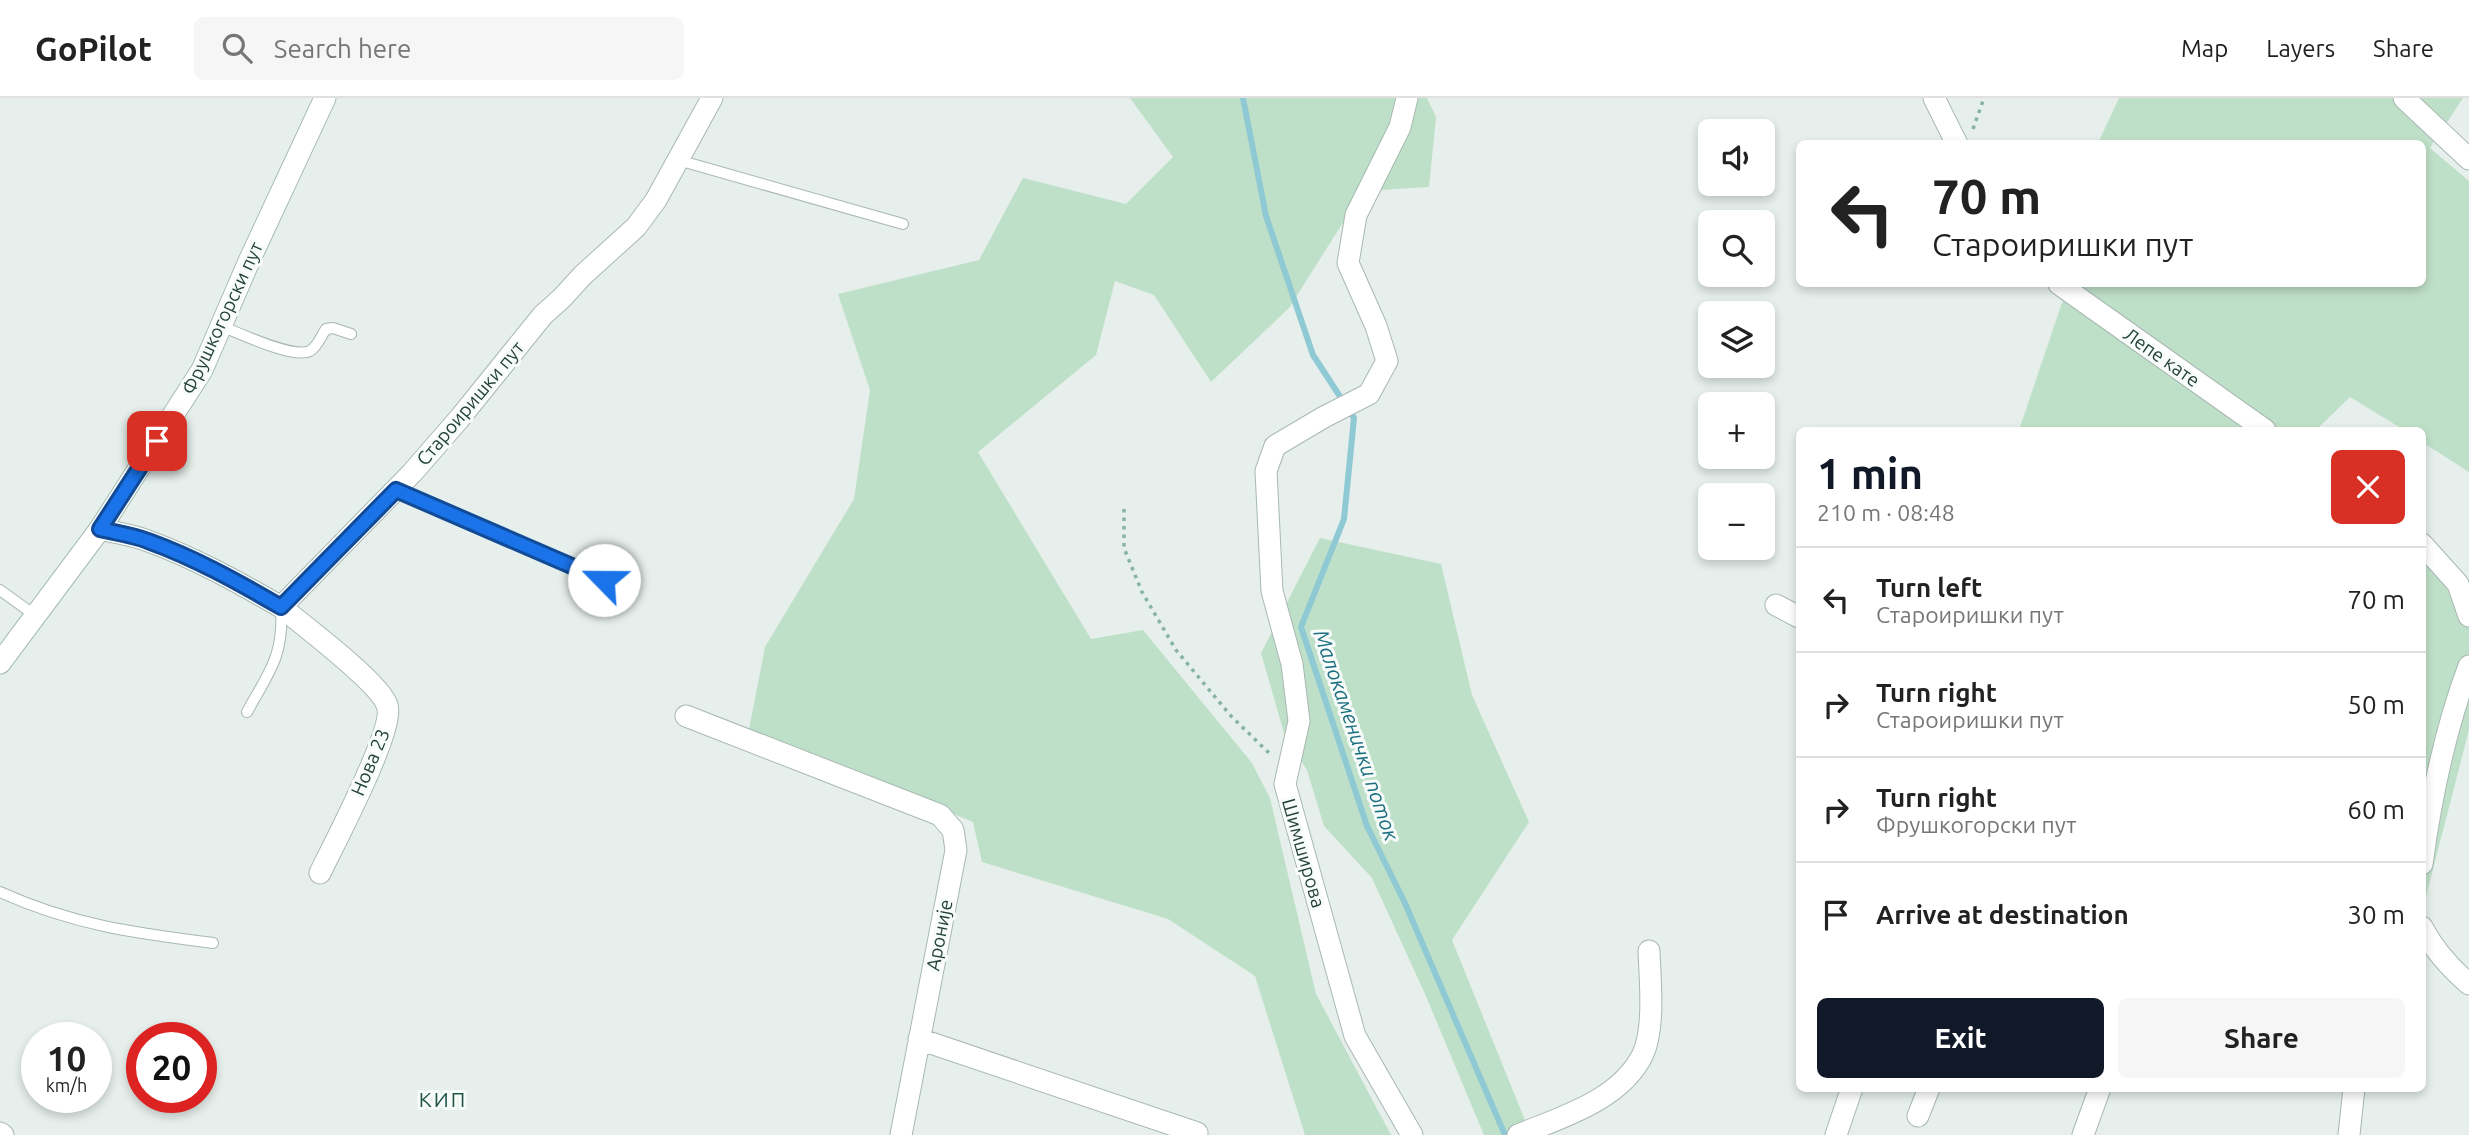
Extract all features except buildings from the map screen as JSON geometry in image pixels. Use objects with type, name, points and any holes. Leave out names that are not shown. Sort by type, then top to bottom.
[{"type":"street","name":"Фрушкогорски пут","points":[[0,663],[100,529],[202,370],[325,98]]},
{"type":"street","name":"Староиришки пут","points":[[281,607],[396,490],[459,419],[543,315],[636,227],[656,200],[712,98]]},
{"type":"street","name":"Шимширова","points":[[1407,98],[1399,127],[1356,215],[1348,263],[1376,326],[1388,361],[1369,394],[1324,416],[1275,446],[1266,471],[1272,591],[1292,664],[1299,721],[1285,784],[1355,1036],[1412,1135]]},
{"type":"street","points":[[1934,98],[1964,138]]},
{"type":"street","points":[[2404,98],[2469,159]]},
{"type":"street","name":"Лепе кате","points":[[2063,287],[2261,427]]},
{"type":"street","points":[[100,529],[146,540],[176,552],[236,581],[281,607]]},
{"type":"street","points":[[2426,548],[2458,584],[2469,617]]},
{"type":"street","points":[[1776,605],[1796,615]]},
{"type":"street","name":"Нова 23","points":[[281,607],[377,689],[388,707],[387,722],[374,759],[320,873]]},
{"type":"street","points":[[2426,838],[2451,716],[2469,666]]},
{"type":"street","name":"Ароније","points":[[686,716],[940,815],[950,825],[956,850],[901,1135]]},
{"type":"street","points":[[2426,934],[2432,947],[2450,968],[2468,981]]},
{"type":"street","points":[[1518,1135],[1579,1111],[1621,1084],[1643,1053],[1650,1019],[1649,951]]},
{"type":"street","points":[[919,1039],[1197,1133]]},
{"type":"street","points":[[1836,1135],[1851,1092]]},
{"type":"street","points":[[1918,1116],[1927,1092]]},
{"type":"street","points":[[2083,1135],[2099,1092]]},
{"type":"street","points":[[2349,1135],[2354,1092]]},
{"type":"lane","points":[[678,160],[903,224]]},
{"type":"lane","points":[[221,326],[300,353],[309,351],[317,344],[326,329],[333,328],[351,334]]},
{"type":"lane","points":[[396,490],[604,580]]},
{"type":"lane","points":[[0,590],[36,616]]},
{"type":"lane","points":[[247,712],[276,659],[282,630],[281,607]]},
{"type":"lane","points":[[0,892],[36,908],[71,919],[131,933],[213,943]]},
{"type":"path","points":[[1964,138],[1984,98]]},
{"type":"path","points":[[1124,509],[1125,548],[1142,592],[1176,650],[1231,716],[1270,754],[1285,784]]},
{"type":"green space","points":[[1130,98],[1427,98],[1436,117],[1429,187],[1363,191],[1289,308],[1211,382],[1154,295],[1115,281],[1096,355],[978,452],[1091,639],[1143,630],[1252,763],[1270,798],[1316,994],[1391,1135],[1305,1135],[1255,976],[1168,919],[982,862],[973,822],[749,729],[765,647],[854,499],[870,390],[838,294],[979,260],[1023,178],[1126,204],[1173,157]]},
{"type":"green space","points":[[2119,98],[2463,98],[2430,148],[2469,181],[2469,472],[2426,445],[2426,427],[2399,427],[2350,397],[2319,427],[2020,427],[2066,287],[2426,287],[2426,140],[2099,140]]},
{"type":"green space","points":[[1320,538],[1441,564],[1472,695],[1529,822],[1452,940],[1531,1135],[1484,1135],[1425,994],[1372,878],[1324,826],[1307,770],[1284,733],[1261,653]]},
{"type":"green space","points":[[2426,563],[2469,605],[2469,730],[2426,896]]},
{"type":"waterway","name":"Малокаменички поток","points":[[1243,98],[1266,216],[1313,355],[1354,418],[1344,519],[1301,627],[1367,826],[1404,901],[1505,1135]]},
{"type":"district","name":"КИП","points":[[443,1099]]},
{"type":"route","points":[[157,441],[100,529],[146,540],[186,557],[281,607],[396,490],[604,580]]}]
